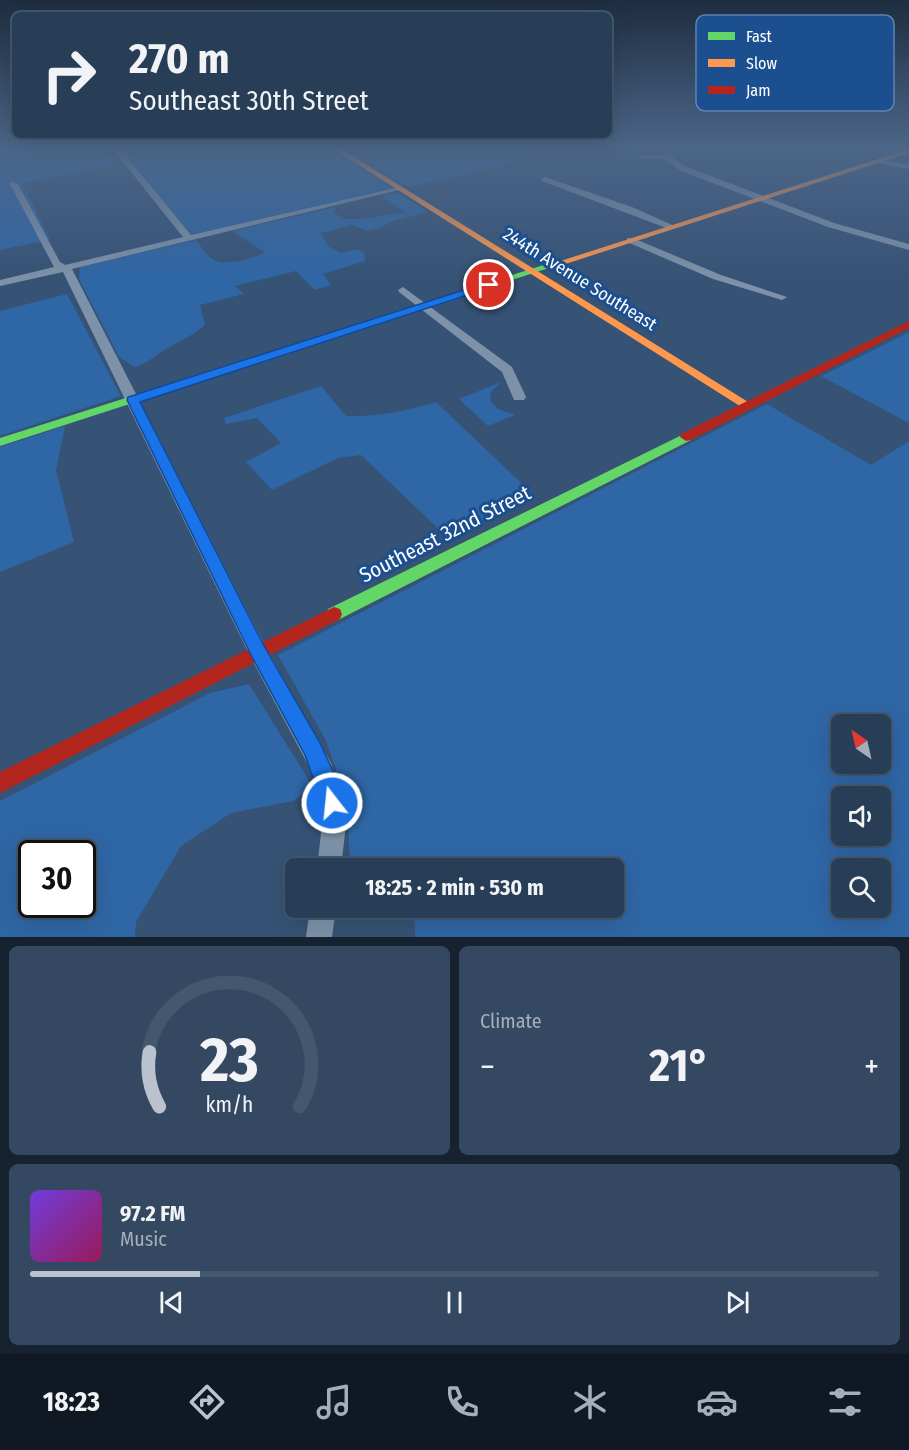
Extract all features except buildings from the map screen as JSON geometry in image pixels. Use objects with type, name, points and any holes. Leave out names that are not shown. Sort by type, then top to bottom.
[{"type":"street","points":[[18,191],[56,264],[67,270],[82,298],[258,652],[312,748],[330,791],[335,816],[330,858]]},
{"type":"street","points":[[151,191],[188,237]]},
{"type":"street","points":[[0,283],[391,191]]},
{"type":"street","name":"244th Avenue Southeast","points":[[402,191],[747,405]]},
{"type":"street","points":[[579,191],[672,226]]},
{"type":"street","points":[[742,191],[831,225],[909,247]]},
{"type":"street","points":[[0,442],[784,191]]},
{"type":"street","points":[[630,240],[717,277],[782,297]]},
{"type":"street","points":[[403,290],[508,370],[519,397]]},
{"type":"street","name":"Southeast 32nd Street","points":[[0,783],[909,324]]},
{"type":"street","points":[[319,937],[322,918]]},
{"type":"shaded area","points":[[0,191],[26,191],[50,240],[0,250]]},
{"type":"shaded area","points":[[154,191],[379,191],[195,234],[190,233]]},
{"type":"shaded area","points":[[392,193],[401,195],[428,212],[393,221],[367,231],[352,225],[321,233],[328,246],[341,253],[358,249],[364,253],[365,261],[323,274],[331,285],[315,290],[296,271],[235,286],[244,294],[200,305],[205,325],[192,335],[135,367],[119,357],[79,279],[80,267],[196,240],[212,259],[217,261],[231,262],[246,259],[264,252],[232,231],[336,207],[333,212],[344,219],[363,219],[406,212],[385,199],[383,195]]},
{"type":"shaded area","points":[[67,294],[121,396],[0,436],[0,311]]},
{"type":"shaded area","points":[[909,332],[909,423],[821,376]]},
{"type":"shaded area","points":[[501,382],[491,392],[490,400],[498,409],[515,415],[488,426],[459,399]]},
{"type":"shaded area","points":[[321,386],[346,416],[392,413],[436,402],[536,497],[449,539],[361,455],[338,458],[272,490],[246,462],[281,443],[257,418],[226,424],[224,418]]},
{"type":"shaded area","points":[[767,404],[871,465],[909,441],[909,937],[415,937],[414,918],[624,918],[624,858],[350,858],[347,800],[325,739],[278,655]]},
{"type":"shaded area","points":[[65,426],[56,470],[74,542],[0,572],[0,447]]},
{"type":"shaded area","points":[[249,684],[312,785],[294,801],[231,813],[181,846],[136,922],[135,937],[0,937],[0,801],[210,693]]},
{"type":"traffic: fast","points":[[0,442],[553,265]]},
{"type":"traffic: fast","points":[[334,614],[686,437]]},
{"type":"traffic: slow","points":[[403,191],[747,405]]},
{"type":"traffic: slow","points":[[553,265],[785,191]]},
{"type":"traffic: jam","points":[[686,437],[909,324]]},
{"type":"traffic: jam","points":[[0,783],[334,614]]},
{"type":"route","points":[[332,803],[330,791],[312,748],[258,652],[133,400],[489,285]]}]
